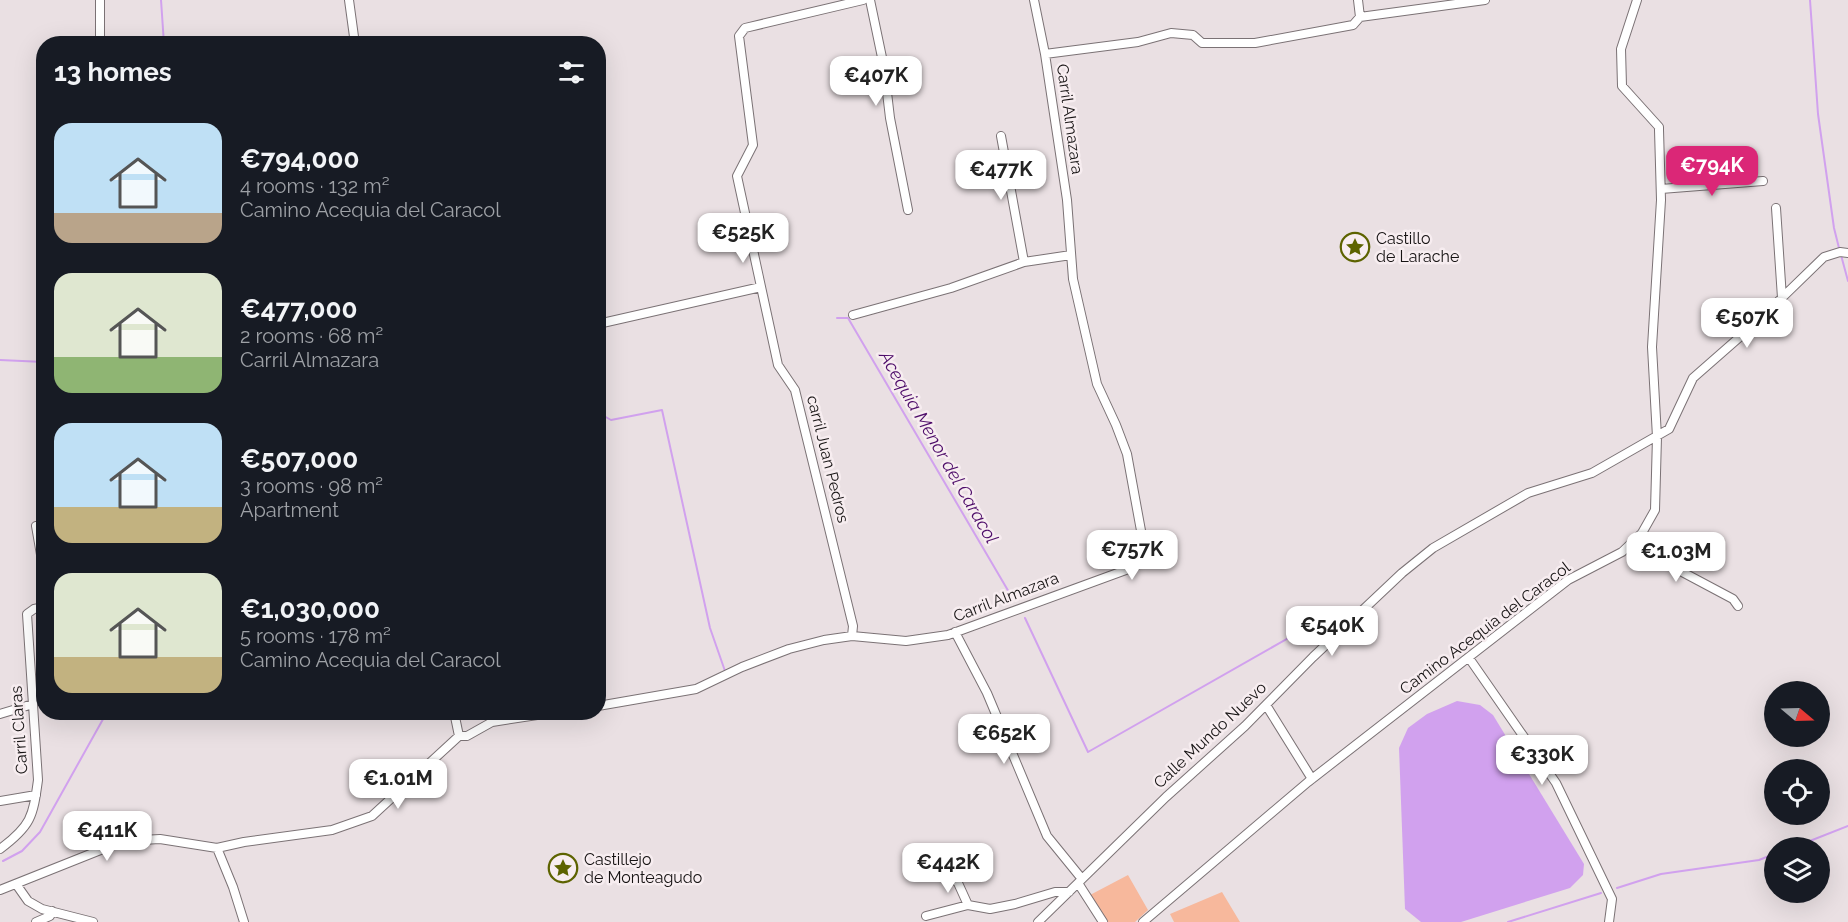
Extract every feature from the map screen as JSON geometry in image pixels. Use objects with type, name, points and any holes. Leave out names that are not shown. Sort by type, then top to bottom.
[{"type":"street","points":[[100,0],[100,36]]},
{"type":"street","points":[[349,0],[354,36]]},
{"type":"street","name":"carril Juan Pedros","points":[[852,636],[854,626],[795,390],[778,364],[737,176],[753,145],[739,36],[745,28],[863,0]]},
{"type":"street","points":[[870,0],[884,67],[890,118],[908,210]]},
{"type":"street","name":"Carril Almazara","points":[[606,705],[696,689],[742,667],[789,649],[852,636],[906,641],[955,632],[1134,567],[1146,558],[1127,454],[1097,384],[1073,279],[1067,200],[1046,54],[1034,0]]},
{"type":"street","points":[[1358,0],[1360,17]]},
{"type":"street","points":[[1046,54],[1138,42],[1171,33],[1193,35],[1202,44],[1256,43],[1353,25],[1360,17],[1485,0]]},
{"type":"street","name":"Camino Acequia del Caracol","points":[[1143,922],[1312,779],[1568,580],[1622,552],[1642,533],[1655,510],[1657,437],[1652,347],[1661,189],[1659,127],[1622,86],[1621,49],[1636,0]]},
{"type":"street","points":[[1001,136],[1024,261]]},
{"type":"street","points":[[1661,189],[1763,181]]},
{"type":"street","points":[[1776,208],[1782,298]]},
{"type":"street","points":[[1657,437],[1670,429],[1693,378],[1824,257],[1840,252],[1848,253]]},
{"type":"street","points":[[853,315],[951,288],[1024,261],[1071,255]]},
{"type":"street","points":[[606,322],[761,287]]},
{"type":"street","name":"Calle Mundo Nuevo","points":[[1038,922],[1402,573],[1433,548],[1528,494],[1592,474],[1630,450],[1657,437]]},
{"type":"street","points":[[1635,540],[1671,566],[1733,599],[1738,606]]},
{"type":"street","name":"Carril Claras","points":[[0,849],[22,832],[35,807],[38,780],[27,614],[36,609]]},
{"type":"street","points":[[955,632],[987,693],[1047,836],[1080,881],[1103,922]]},
{"type":"street","points":[[1469,658],[1556,783],[1612,899],[1609,922]]},
{"type":"street","points":[[0,714],[33,704]]},
{"type":"street","points":[[1266,705],[1312,779]]},
{"type":"street","points":[[456,720],[459,736]]},
{"type":"street","points":[[0,890],[123,841],[160,840],[217,848],[332,830],[372,816],[459,736],[467,736],[492,722],[505,720]]},
{"type":"street","points":[[0,801],[36,795]]},
{"type":"street","points":[[217,848],[244,922]]},
{"type":"street","points":[[946,870],[958,883],[968,905]]},
{"type":"street","points":[[16,884],[27,901],[42,909],[93,922]]},
{"type":"street","points":[[926,916],[968,905],[990,909],[1055,892],[1069,892]]},
{"type":"street","points":[[36,922],[50,916],[52,911]]},
{"type":"shaded area","points":[[1457,701],[1480,705],[1493,715],[1584,864],[1583,875],[1570,888],[1461,922],[1421,922],[1405,909],[1399,748],[1408,728],[1427,714]]},
{"type":"shaded area","points":[[1128,875],[1148,910],[1135,922],[1106,922],[1090,895]]},
{"type":"shaded area","points":[[1222,892],[1240,922],[1174,922],[1170,914]]},
{"type":"waterway","points":[[161,0],[163,36]]},
{"type":"waterway","points":[[1810,0],[1818,114],[1834,228],[1839,248]]},
{"type":"waterway","points":[[1841,255],[1848,281]]},
{"type":"waterway","name":"Acequia Menor del Caracol","points":[[837,318],[848,318],[1013,599]]},
{"type":"waterway","points":[[0,360],[36,362]]},
{"type":"waterway","points":[[606,417],[611,420],[662,410],[710,628],[725,671]]},
{"type":"waterway","name":"Acequia Menor del Caracol","points":[[1025,618],[1088,752],[1292,636],[1313,611]]},
{"type":"waterway","points":[[3,861],[22,851],[40,832],[103,720]]},
{"type":"waterway","points":[[1820,837],[1848,826]]},
{"type":"waterway","points":[[1617,888],[1661,874],[1764,858]]},
{"type":"waterway","points":[[1508,922],[1601,893]]},
{"type":"place","name":"Castillo de Larache","points":[[1355,247]]},
{"type":"place","name":"Castillejo de Monteagudo","points":[[563,868]]}]
